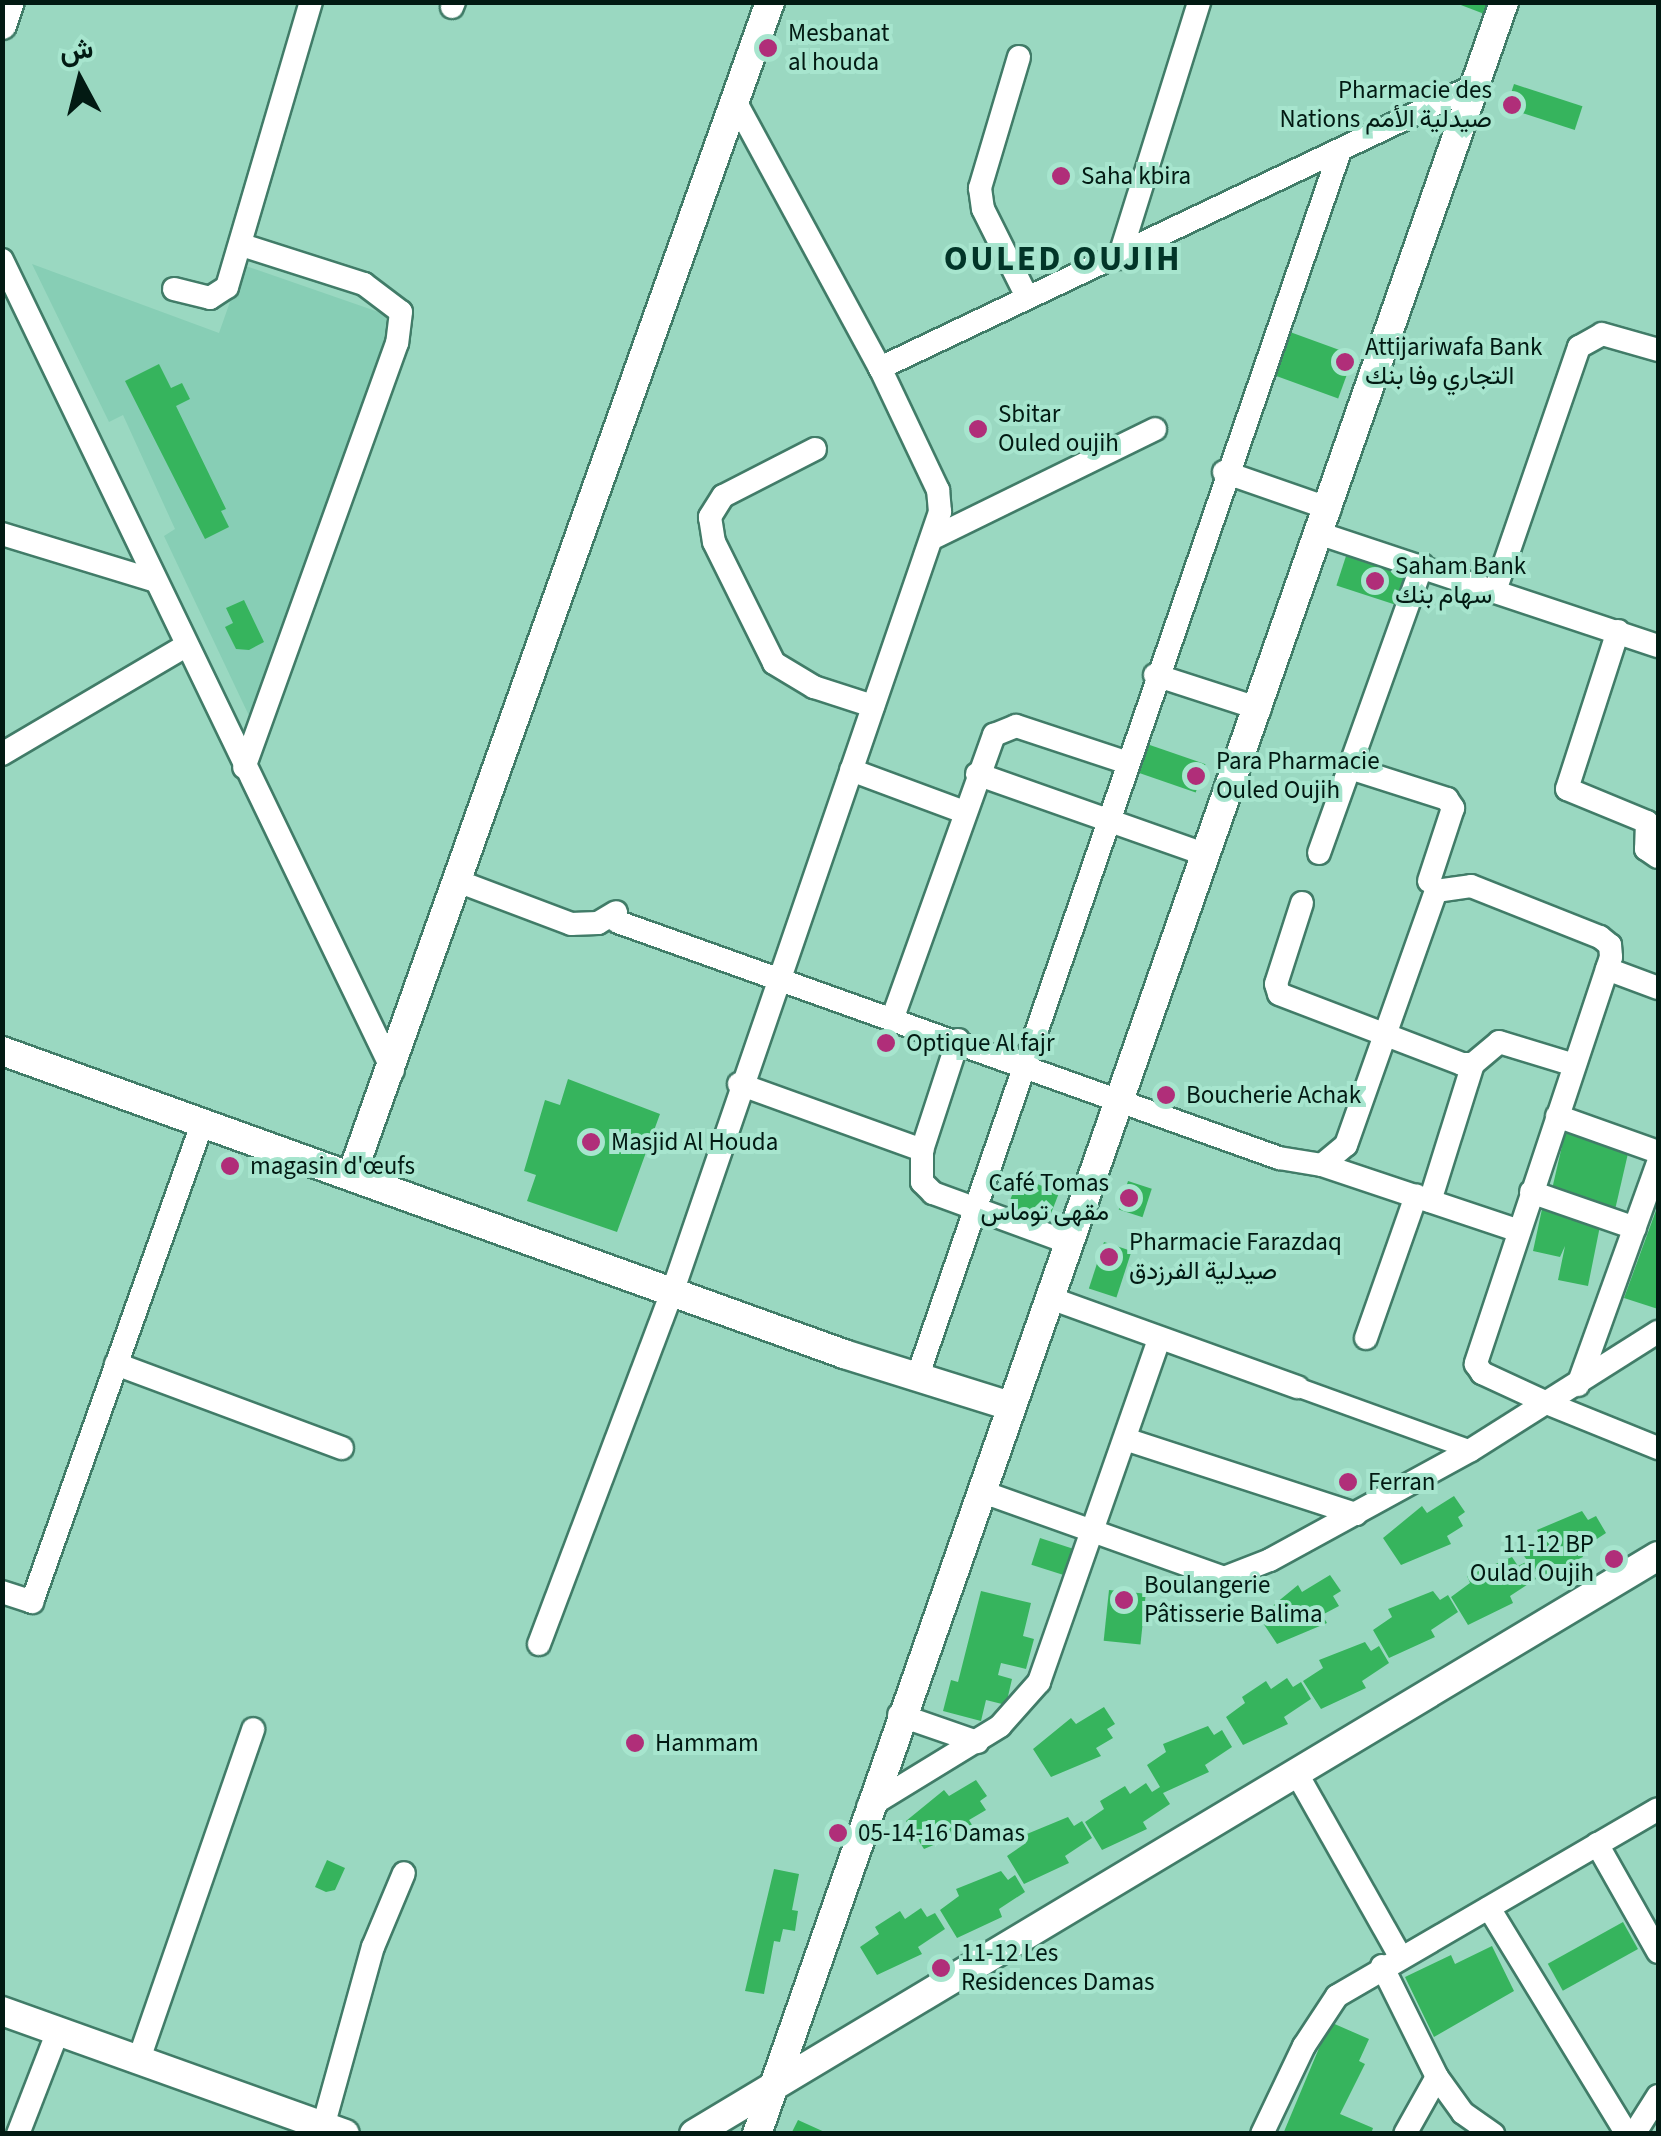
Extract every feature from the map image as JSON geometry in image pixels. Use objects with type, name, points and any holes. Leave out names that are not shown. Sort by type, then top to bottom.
[{"type":"street","points":[[2,25],[10,2]]},
{"type":"street","points":[[174,289],[218,296],[242,245],[311,2]]},
{"type":"street","points":[[352,1174],[393,1071],[737,105],[770,2]]},
{"type":"street","points":[[1118,258],[1199,2]]},
{"type":"street","points":[[757,2134],[899,1715],[1260,708],[1504,2]]},
{"type":"street","points":[[1018,57],[996,118],[980,188],[983,209],[1027,298]]},
{"type":"street","points":[[880,368],[1339,154],[1476,84]]},
{"type":"street","points":[[539,1644],[673,1290],[739,1084],[935,538],[938,490],[880,368],[737,105]]},
{"type":"street","points":[[917,1378],[979,1211],[1022,1063],[1224,472],[1339,154]]},
{"type":"street","points":[[242,245],[364,284],[401,312],[397,344],[244,767]]},
{"type":"street","points":[[2,260],[393,1071]]},
{"type":"street","points":[[1496,588],[1580,347],[1602,334],[1658,350]]},
{"type":"street","points":[[935,538],[1155,429]]},
{"type":"street","points":[[816,449],[723,496],[711,529],[774,664],[814,686],[873,706]]},
{"type":"street","points":[[1224,472],[1422,565],[1658,646]]},
{"type":"street","points":[[2,534],[156,581]]},
{"type":"street","points":[[1319,853],[1422,565]]},
{"type":"street","points":[[1618,632],[1567,789],[1647,822],[1646,849],[1658,857]]},
{"type":"street","points":[[2,754],[185,646]]},
{"type":"street","points":[[1155,675],[1260,708]]},
{"type":"street","points":[[892,1017],[994,735],[1007,726],[1125,762]]},
{"type":"street","points":[[1350,768],[1446,799],[1453,808],[1429,880]]},
{"type":"street","points":[[851,770],[964,812]]},
{"type":"street","points":[[977,774],[1208,855]]},
{"type":"street","points":[[460,882],[571,924],[598,923],[617,917],[1279,1158],[1322,1165],[1519,1231]]},
{"type":"street","points":[[1322,1165],[1346,1146],[1430,902],[1446,886],[1471,886],[1600,936],[1612,951],[1476,1364],[1482,1373],[1549,1404],[1658,1448]]},
{"type":"street","points":[[1302,903],[1276,984],[1279,994],[1383,1038],[1473,1064]]},
{"type":"street","points":[[1606,969],[1658,988]]},
{"type":"street","points":[[958,1040],[922,1150],[927,1188],[1070,1243]]},
{"type":"street","points":[[1366,1338],[1473,1064],[1498,1042],[1574,1065]]},
{"type":"street","points":[[2,1051],[917,1378],[1010,1406]]},
{"type":"street","points":[[739,1084],[922,1150]]},
{"type":"street","points":[[1557,1116],[1658,1152]]},
{"type":"street","points":[[2,1592],[32,1602],[202,1124]]},
{"type":"street","points":[[1578,1385],[1658,1163]]},
{"type":"street","points":[[1532,1192],[1635,1228]]},
{"type":"street","points":[[1050,1298],[1471,1450]]},
{"type":"street","points":[[980,1491],[1224,1578],[1356,1514],[1471,1450],[1658,1332]]},
{"type":"street","points":[[868,1807],[976,1742],[1023,1707],[1039,1682],[1160,1339]]},
{"type":"street","points":[[116,1364],[342,1448]]},
{"type":"street","points":[[1124,1440],[1356,1514]]},
{"type":"street","points":[[694,2134],[1658,1556]]},
{"type":"street","points":[[899,1715],[976,1742]]},
{"type":"street","points":[[139,2059],[253,1729]]},
{"type":"street","points":[[1297,1774],[1391,1961],[1437,2077],[1463,2113],[1492,2134]]},
{"type":"street","points":[[1262,2134],[1322,2016],[1337,1996],[1391,1961],[1658,1810]]},
{"type":"street","points":[[1597,1844],[1658,1952]]},
{"type":"street","points":[[2,2010],[330,2131],[374,1947],[404,1873]]},
{"type":"street","points":[[1489,1908],[1630,2134],[1658,2096]]},
{"type":"street","points":[[18,2134],[58,2031]]},
{"type":"street","points":[[1405,2134],[1437,2077]]},
{"type":"shaded area","points":[[32,264],[219,333],[243,265],[393,317],[252,722],[164,536],[175,529],[123,415],[109,422]]},
{"type":"building","points":[[1453,2],[1491,2],[1487,15]]},
{"type":"building","points":[[1514,84],[1582,106],[1575,130],[1506,108]]},
{"type":"building","points":[[1290,332],[1354,355],[1338,398],[1274,375]]},
{"type":"building","points":[[159,364],[171,388],[182,383],[190,399],[176,406],[226,509],[221,511],[229,527],[205,539],[125,381]]},
{"type":"building","points":[[1346,556],[1414,578],[1404,607],[1336,585]]},
{"type":"building","points":[[244,600],[264,642],[249,650],[236,649],[225,627],[233,623],[226,608]]},
{"type":"building","points":[[1144,743],[1205,764],[1196,793],[1134,771]]},
{"type":"building","name":"Masjid Al Houda","points":[[568,1079],[660,1114],[617,1232],[527,1201],[536,1175],[524,1171],[545,1100],[560,1105]]},
{"type":"building","points":[[1565,1133],[1629,1148],[1615,1209],[1551,1194]]},
{"type":"building","points":[[1019,1177],[1059,1192],[1048,1221],[1008,1206]]},
{"type":"building","points":[[1128,1181],[1152,1189],[1143,1217],[1119,1210]]},
{"type":"building","points":[[1658,1205],[1658,1309],[1624,1298]]},
{"type":"building","points":[[1542,1209],[1601,1221],[1588,1286],[1558,1280],[1565,1246],[1560,1257],[1533,1251]]},
{"type":"building","points":[[1104,1242],[1132,1251],[1116,1298],[1089,1289]]},
{"type":"building","points":[[1454,1496],[1465,1512],[1458,1517],[1463,1526],[1447,1536],[1451,1544],[1401,1565],[1383,1538],[1422,1506],[1427,1513]]},
{"type":"building","points":[[1582,1511],[1588,1520],[1596,1516],[1606,1533],[1580,1550],[1583,1557],[1538,1578],[1521,1551],[1540,1537],[1537,1530]]},
{"type":"building","points":[[1040,1538],[1076,1550],[1067,1576],[1031,1565]]},
{"type":"building","points":[[1512,1557],[1518,1566],[1526,1562],[1536,1579],[1510,1596],[1513,1603],[1468,1625],[1451,1597],[1470,1583],[1467,1576]]},
{"type":"building","points":[[1330,1575],[1341,1591],[1333,1596],[1339,1606],[1322,1615],[1327,1623],[1277,1644],[1259,1617],[1298,1585],[1302,1592]]},
{"type":"building","points":[[1109,1590],[1146,1594],[1140,1645],[1104,1641]]},
{"type":"building","points":[[981,1591],[1031,1603],[1023,1636],[1034,1639],[1026,1669],[1001,1663],[998,1675],[1012,1679],[1006,1705],[986,1700],[981,1721],[943,1711],[951,1680],[958,1682]]},
{"type":"building","points":[[1433,1591],[1440,1600],[1448,1595],[1458,1612],[1431,1630],[1435,1637],[1389,1658],[1373,1630],[1392,1617],[1388,1609]]},
{"type":"building","points":[[1365,1642],[1371,1651],[1379,1646],[1389,1663],[1362,1681],[1366,1688],[1321,1709],[1303,1681],[1323,1668],[1319,1660]]},
{"type":"building","points":[[1287,1678],[1293,1687],[1301,1682],[1311,1699],[1284,1717],[1288,1724],[1243,1745],[1226,1717],[1245,1703],[1242,1697],[1266,1681],[1271,1689]]},
{"type":"building","points":[[1104,1707],[1115,1724],[1107,1729],[1113,1738],[1096,1748],[1101,1756],[1051,1777],[1033,1749],[1071,1718],[1076,1724]]},
{"type":"building","points":[[1208,1726],[1214,1735],[1222,1730],[1232,1747],[1205,1765],[1209,1772],[1163,1793],[1170,1804],[1143,1822],[1147,1829],[1102,1850],[1085,1822],[1104,1809],[1100,1801],[1125,1786],[1130,1794],[1146,1783],[1152,1792],[1160,1787],[1147,1765],[1166,1752],[1163,1744]]},
{"type":"building","points":[[976,1780],[987,1796],[980,1801],[986,1810],[969,1820],[974,1828],[924,1849],[906,1821],[944,1790],[949,1796]]},
{"type":"building","points":[[1068,1817],[1074,1826],[1082,1821],[1092,1838],[1065,1856],[1069,1863],[1024,1884],[1007,1856],[1026,1843],[1022,1836]]},
{"type":"building","points":[[327,1860],[345,1868],[335,1890],[326,1892],[315,1887]]},
{"type":"building","points":[[774,1869],[799,1874],[792,1910],[798,1911],[795,1931],[783,1929],[780,1942],[774,1941],[764,1994],[745,1991]]},
{"type":"building","points":[[1001,1871],[1008,1880],[1015,1875],[1025,1892],[999,1909],[1002,1917],[957,1938],[940,1910],[959,1896],[956,1889]]},
{"type":"building","points":[[921,1908],[927,1917],[935,1913],[945,1929],[918,1947],[922,1954],[877,1975],[860,1947],[879,1934],[875,1927],[900,1911],[905,1919]]},
{"type":"building","points":[[1623,1922],[1638,1949],[1563,1991],[1548,1964]]},
{"type":"building","points":[[1492,1946],[1514,1991],[1434,2037],[1405,1977],[1451,1955],[1455,1964]]},
{"type":"building","points":[[1330,2022],[1369,2039],[1359,2061],[1365,2064],[1340,2114],[1373,2128],[1371,2134],[1283,2134]]},
{"type":"building","points":[[798,2120],[829,2134],[791,2134]]},
{"type":"place","name":"Mesbanat al houda","points":[[768,48]]},
{"type":"place","name":"Pharmacie des Nations صيدلية الأمم","points":[[1512,105]]},
{"type":"place","name":"Saha kbira","points":[[1061,176]]},
{"type":"place","name":"Attijariwafa Bank التجاري وفا بنك","points":[[1345,362]]},
{"type":"place","name":"Sbitar Ouled oujih","points":[[978,429]]},
{"type":"place","name":"Saham Bank سهام بنك","points":[[1375,581]]},
{"type":"place","name":"Para Pharmacie Ouled Oujih","points":[[1196,776]]},
{"type":"place","name":"Optique Al fajr","points":[[886,1043]]},
{"type":"place","name":"Boucherie Achak","points":[[1166,1095]]},
{"type":"place","name":"Masjid Al Houda","points":[[591,1142]]},
{"type":"place","name":"magasin d'œufs","points":[[230,1166]]},
{"type":"place","name":"Café Tomas مقهى توماس","points":[[1129,1198]]},
{"type":"place","name":"Pharmacie Farazdaq صيدلية الفرزدق","points":[[1109,1257]]},
{"type":"place","name":"Ferran","points":[[1348,1482]]},
{"type":"place","name":"11-12 BP Oulad Oujih","points":[[1614,1559]]},
{"type":"place","name":"Boulangerie Pâtisserie Balima","points":[[1124,1600]]},
{"type":"place","name":"Hammam","points":[[635,1743]]},
{"type":"place","name":"05-14-16 Damas","points":[[838,1833]]},
{"type":"place","name":"11-12 Les Residences Damas","points":[[941,1968]]},
{"type":"district","name":"OULED OUJIH","points":[[1063,259]]}]
